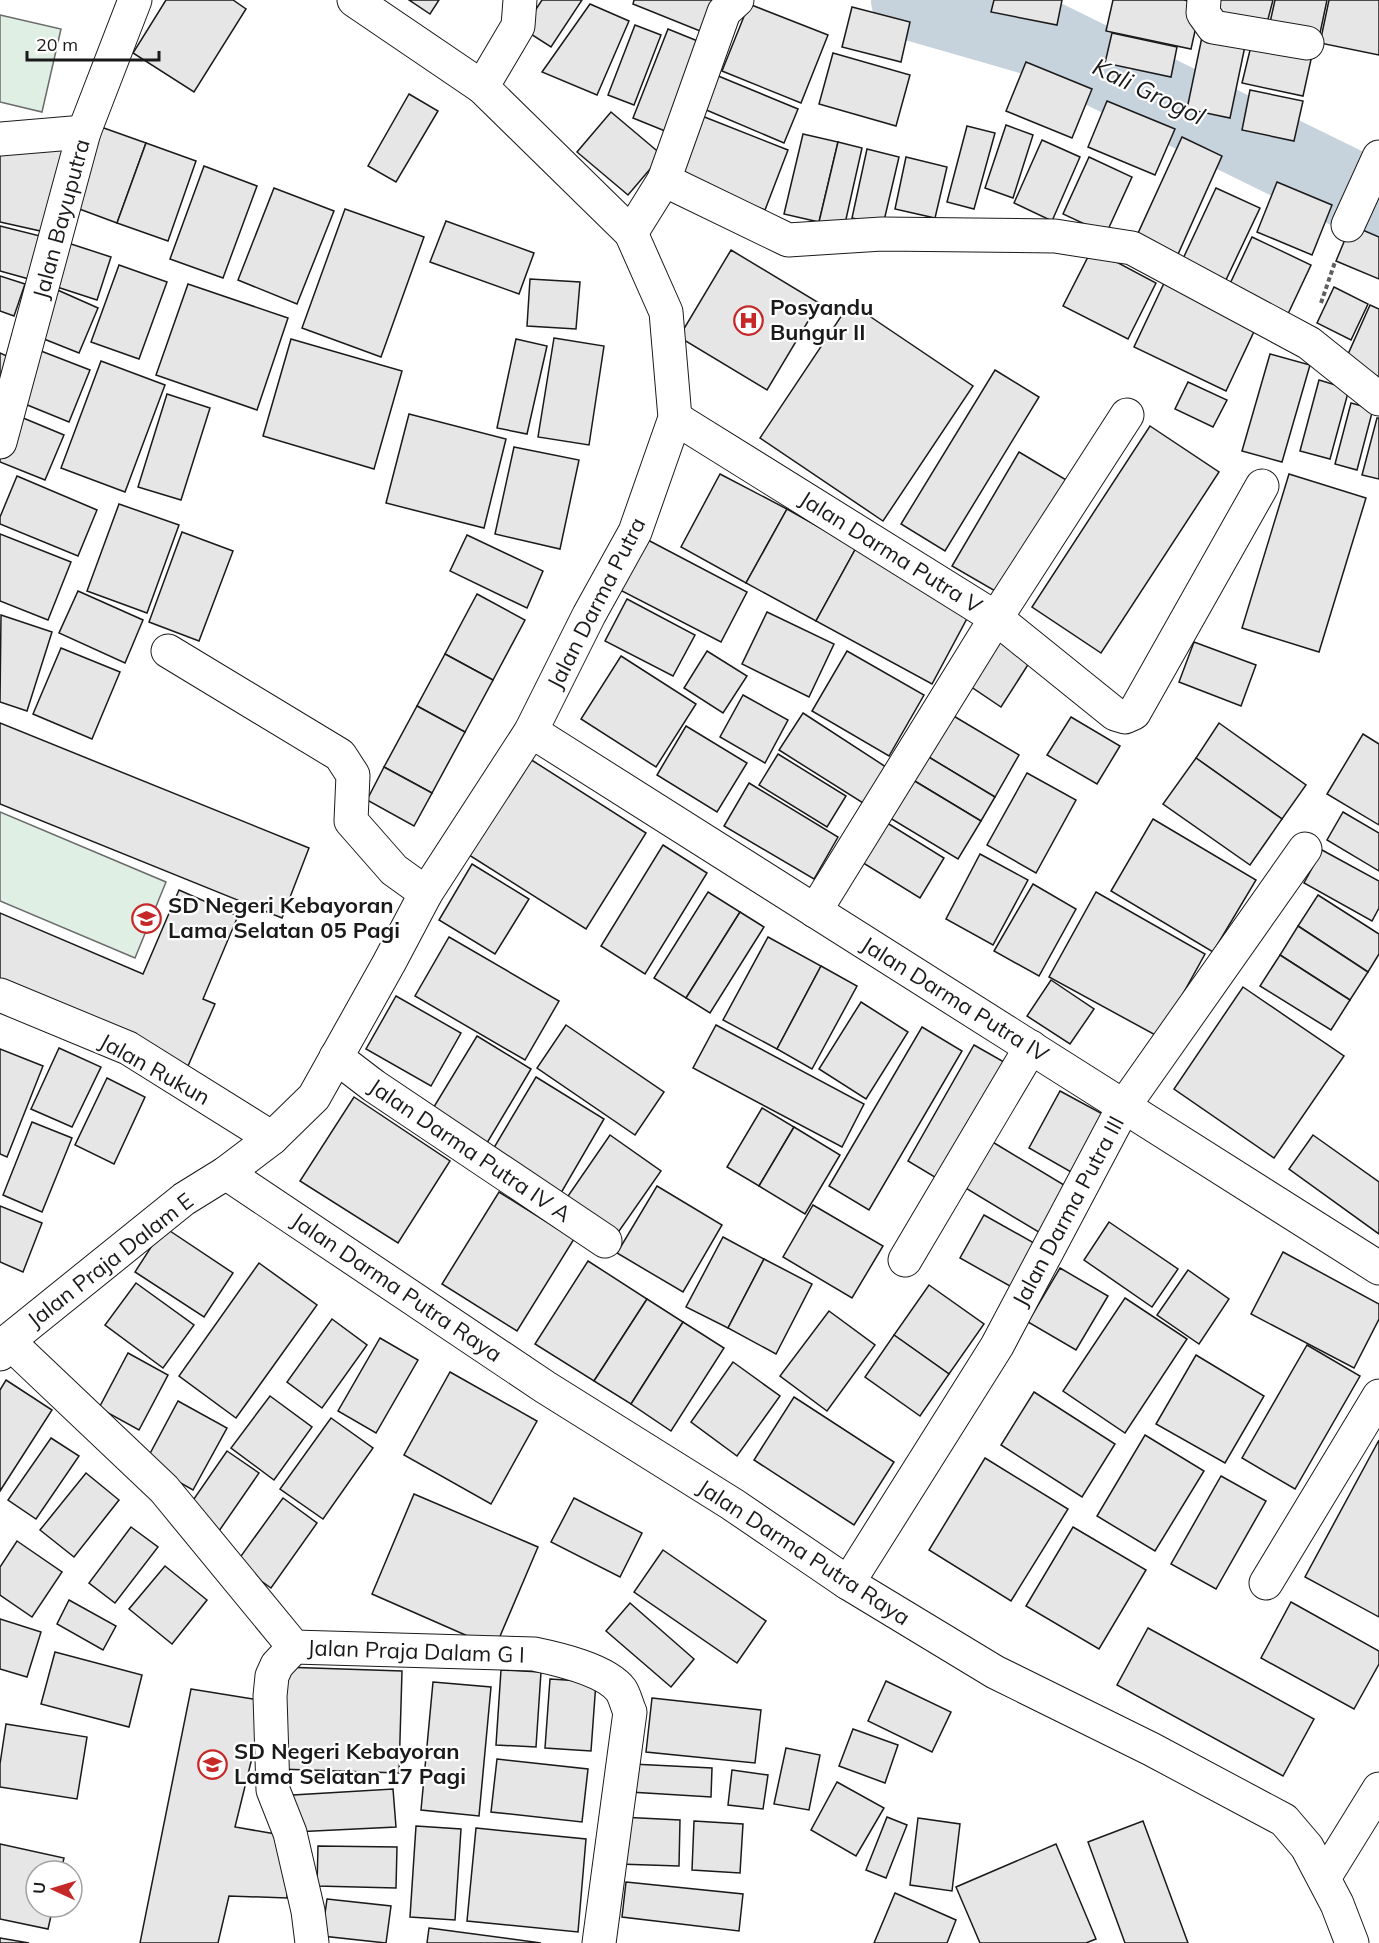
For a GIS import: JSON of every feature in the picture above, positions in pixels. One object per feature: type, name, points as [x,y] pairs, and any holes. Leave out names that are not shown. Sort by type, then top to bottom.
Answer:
[{"type":"street","name":"Jalan Bayuputra","points":[[0,442],[84,132],[135,0]]},
{"type":"street","name":"Jalan Darma Putra","points":[[226,1173],[272,1138],[314,1097],[426,893],[531,731],[589,615],[635,532],[675,418],[666,312],[631,233],[482,87],[354,0]]},
{"type":"street","points":[[482,87],[518,26],[520,0]]},
{"type":"street","points":[[631,233],[663,180],[724,12],[737,0]]},
{"type":"street","points":[[1204,0],[1203,13],[1213,27],[1307,42]]},
{"type":"street","points":[[0,139],[84,132]]},
{"type":"street","points":[[1348,225],[1379,157]]},
{"type":"street","points":[[663,180],[788,240],[882,234],[1055,236],[1132,248],[1309,343],[1379,399]]},
{"type":"street","points":[[1128,415],[996,618],[1115,714],[1125,717],[1134,713],[1262,486]]},
{"type":"street","name":"Jalan Darma Putra V","points":[[675,418],[996,618],[815,911]]},
{"type":"street","points":[[168,651],[340,755],[353,775],[351,821],[394,870],[426,893]]},
{"type":"street","name":"Jalan Darma Putra IV","points":[[531,731],[1379,1268]]},
{"type":"street","name":"Jalan Darma Putra III","points":[[848,1583],[997,1346],[1125,1106],[1305,849]]},
{"type":"street","name":"Jalan Rukun","points":[[0,995],[128,1048],[272,1138]]},
{"type":"street","points":[[905,1260],[1031,1047]]},
{"type":"street","name":"Jalan Darma Putra IV A","points":[[336,1057],[374,1086],[605,1241]]},
{"type":"street","name":"Jalan Darma Putra Raya","points":[[226,1173],[545,1387],[732,1504],[848,1583],[995,1672],[1151,1749],[1284,1820],[1307,1847],[1337,1904],[1352,1943]]},
{"type":"street","name":"Jalan Praja Dalam E","points":[[4,1347],[184,1199],[226,1173]]},
{"type":"street","name":"Jalan Praja Dalam G I","points":[[4,1347],[164,1490],[294,1647],[534,1654],[598,1673],[621,1690],[630,1712],[599,1943]]},
{"type":"street","points":[[1266,1583],[1379,1396]]},
{"type":"street","points":[[294,1647],[278,1665],[272,1676],[270,1696],[273,1790],[290,1833],[308,1911],[312,1943]]},
{"type":"street","points":[[1324,1878],[1379,1789]]},
{"type":"path","points":[[1309,343],[1348,225]]},
{"type":"green space","points":[[0,15],[61,29],[42,112],[0,102]]},
{"type":"green space","points":[[0,812],[166,882],[135,958],[0,901]]},
{"type":"building","points":[[166,0],[233,0],[246,9],[194,92],[133,53]]},
{"type":"building","points":[[409,0],[439,0],[430,14]]},
{"type":"building","points":[[542,0],[582,0],[551,47],[523,29]]},
{"type":"building","points":[[634,0],[723,0],[710,35],[633,4]]},
{"type":"building","points":[[994,0],[1062,0],[1057,25],[991,12]]},
{"type":"building","points":[[1113,0],[1184,0],[1201,4],[1191,49],[1106,31]]},
{"type":"building","points":[[1208,0],[1273,0],[1267,23],[1206,10]]},
{"type":"building","points":[[1275,0],[1327,0],[1319,38],[1269,27]]},
{"type":"building","points":[[1329,0],[1379,0],[1379,55],[1320,43]]},
{"type":"building","points":[[590,4],[629,21],[597,95],[542,72]]},
{"type":"building","points":[[749,4],[828,35],[801,103],[722,71]]},
{"type":"building","points":[[852,7],[910,22],[901,62],[842,47]]},
{"type":"building","points":[[635,25],[661,35],[634,105],[608,95]]},
{"type":"building","points":[[668,29],[705,44],[670,133],[633,118]]},
{"type":"building","points":[[1112,33],[1177,47],[1171,77],[1105,63]]},
{"type":"building","points":[[1202,37],[1245,46],[1230,118],[1187,109]]},
{"type":"building","points":[[1252,42],[1312,55],[1303,96],[1242,83]]},
{"type":"building","points":[[833,53],[910,75],[896,126],[819,104]]},
{"type":"building","points":[[1026,62],[1092,89],[1072,138],[1006,111]]},
{"type":"building","points":[[711,73],[798,109],[784,143],[697,106]]},
{"type":"building","points":[[1250,90],[1303,101],[1294,141],[1242,130]]},
{"type":"building","points":[[409,94],[438,111],[396,182],[368,166]]},
{"type":"building","points":[[1107,101],[1175,129],[1155,175],[1088,147]]},
{"type":"building","points":[[611,112],[662,155],[628,195],[577,152]]},
{"type":"building","points":[[702,116],[788,150],[765,210],[679,176]]},
{"type":"building","points":[[1006,125],[1033,135],[1013,198],[985,188]]},
{"type":"building","points":[[967,126],[995,133],[974,209],[947,202]]},
{"type":"building","points":[[101,127],[146,143],[117,223],[74,207]]},
{"type":"building","points":[[803,134],[838,142],[819,222],[784,214]]},
{"type":"building","points":[[1182,137],[1222,156],[1175,261],[1134,242]]},
{"type":"building","points":[[1042,140],[1080,157],[1052,221],[1014,203]]},
{"type":"building","points":[[74,142],[45,232],[0,222],[0,143]]},
{"type":"building","points":[[838,142],[862,148],[844,228],[819,222]]},
{"type":"building","points":[[146,143],[196,161],[168,241],[117,223]]},
{"type":"building","points":[[867,149],[899,157],[883,225],[852,218]]},
{"type":"building","points":[[906,157],[947,167],[935,218],[895,209]]},
{"type":"building","points":[[1089,157],[1132,177],[1106,234],[1063,214]]},
{"type":"building","points":[[204,166],[257,186],[223,278],[170,259]]},
{"type":"building","points":[[1277,182],[1332,205],[1312,255],[1257,232]]},
{"type":"building","points":[[274,188],[334,211],[297,304],[238,280]]},
{"type":"building","points":[[1216,188],[1260,208],[1224,284],[1181,263]]},
{"type":"building","points":[[345,209],[424,237],[381,357],[302,328]]},
{"type":"building","points":[[446,221],[534,253],[519,294],[430,262]]},
{"type":"building","points":[[1351,225],[1379,237],[1379,279],[1336,261]]},
{"type":"building","points":[[0,226],[40,236],[29,279],[0,271]]},
{"type":"building","points":[[1252,237],[1311,265],[1287,316],[1228,288]]},
{"type":"building","points":[[68,243],[111,257],[97,300],[54,286]]},
{"type":"building","points":[[1092,249],[1156,283],[1128,339],[1063,306]]},
{"type":"building","name":"Posyandu Bungur II","points":[[731,250],[819,303],[767,390],[679,337]]},
{"type":"building","points":[[119,265],[167,282],[139,359],[91,342]]},
{"type":"building","points":[[0,276],[25,284],[14,316],[0,311]]},
{"type":"building","points":[[530,279],[580,282],[576,329],[527,326]]},
{"type":"building","points":[[1166,279],[1258,323],[1226,391],[1134,347]]},
{"type":"building","points":[[188,284],[288,318],[257,410],[156,375]]},
{"type":"building","points":[[1334,287],[1368,304],[1351,340],[1317,323]]},
{"type":"building","points":[[53,288],[98,308],[79,353],[34,335]]},
{"type":"building","points":[[850,303],[973,386],[883,521],[760,438]]},
{"type":"building","points":[[1370,305],[1379,309],[1379,377],[1345,361]]},
{"type":"building","points":[[554,338],[604,346],[589,445],[538,437]]},
{"type":"building","points":[[291,339],[402,371],[374,469],[263,436]]},
{"type":"building","points":[[516,339],[547,346],[527,434],[497,428]]},
{"type":"building","points":[[41,351],[90,370],[69,422],[20,402]]},
{"type":"building","points":[[0,353],[13,359],[0,392]]},
{"type":"building","points":[[1270,354],[1310,365],[1282,462],[1242,451]]},
{"type":"building","points":[[101,361],[165,385],[125,492],[61,468]]},
{"type":"building","points":[[995,370],[1039,397],[945,551],[901,524]]},
{"type":"building","points":[[1319,380],[1349,389],[1330,459],[1300,451]]},
{"type":"building","points":[[1188,382],[1227,400],[1213,427],[1175,409]]},
{"type":"building","points":[[167,394],[210,408],[181,500],[138,487]]},
{"type":"building","points":[[1351,403],[1373,409],[1357,470],[1335,464]]},
{"type":"building","points":[[409,414],[506,439],[484,528],[386,503]]},
{"type":"building","points":[[16,415],[64,435],[45,480],[0,462]]},
{"type":"building","points":[[1377,418],[1379,418],[1379,479],[1362,475]]},
{"type":"building","points":[[1150,426],[1219,472],[1101,653],[1032,607]]},
{"type":"building","points":[[514,447],[579,460],[560,549],[495,534]]},
{"type":"building","points":[[1019,452],[1068,481],[1002,595],[952,566]]},
{"type":"building","points":[[720,474],[787,509],[746,583],[681,547]]},
{"type":"building","points":[[1289,474],[1366,498],[1319,652],[1242,628]]},
{"type":"building","points":[[17,476],[97,510],[78,556],[0,524],[0,517]]},
{"type":"building","points":[[119,504],[179,525],[147,613],[87,591]]},
{"type":"building","points":[[787,509],[856,548],[816,621],[746,583]]},
{"type":"building","points":[[182,532],[233,551],[199,641],[149,622]]},
{"type":"building","points":[[0,534],[71,562],[48,620],[0,601]]},
{"type":"building","points":[[467,535],[543,571],[527,608],[450,571]]},
{"type":"building","points":[[646,539],[747,592],[721,642],[620,590]]},
{"type":"building","points":[[856,548],[971,611],[932,684],[816,621]]},
{"type":"building","points":[[78,591],[143,620],[125,663],[59,633]]},
{"type":"building","points":[[477,594],[525,620],[493,680],[445,654]]},
{"type":"building","points":[[627,599],[695,635],[673,676],[605,641]]},
{"type":"building","points":[[767,612],[834,644],[809,697],[742,664]]},
{"type":"building","points":[[1,615],[52,632],[27,711],[0,702]]},
{"type":"building","points":[[994,637],[1031,660],[1001,707],[964,682]]},
{"type":"building","points":[[1194,642],[1256,665],[1241,706],[1179,682]]},
{"type":"building","points":[[61,648],[120,672],[92,739],[33,714]]},
{"type":"building","points":[[707,651],[747,676],[723,713],[684,688]]},
{"type":"building","points":[[847,651],[924,695],[889,756],[812,711]]},
{"type":"building","points":[[445,654],[493,680],[465,732],[417,706]]},
{"type":"building","points":[[621,656],[696,704],[656,767],[581,719]]},
{"type":"building","points":[[743,695],[788,720],[765,763],[720,737]]},
{"type":"building","points":[[417,706],[465,732],[432,793],[384,767]]},
{"type":"building","points":[[803,713],[886,767],[863,803],[779,750]]},
{"type":"building","points":[[952,715],[1019,755],[995,797],[927,756]]},
{"type":"building","points":[[1071,717],[1120,746],[1097,784],[1047,755]]},
{"type":"building","points":[[0,723],[309,848],[282,918],[0,804]]},
{"type":"building","points":[[1219,723],[1306,785],[1282,819],[1196,758]]},
{"type":"building","points":[[686,726],[747,763],[717,812],[657,775]]},
{"type":"building","points":[[1363,734],[1379,744],[1379,825],[1327,794]]},
{"type":"building","points":[[778,754],[846,796],[827,827],[759,785]]},
{"type":"building","points":[[927,756],[995,797],[981,821],[913,780]]},
{"type":"building","points":[[1196,758],[1282,819],[1250,865],[1163,804]]},
{"type":"building","points":[[530,759],[646,833],[586,929],[469,855]]},
{"type":"building","points":[[384,767],[432,793],[414,826],[367,800]]},
{"type":"building","points":[[1027,773],[1076,800],[1036,873],[987,845]]},
{"type":"building","points":[[913,780],[981,821],[958,859],[890,818]]},
{"type":"building","points":[[749,783],[838,837],[814,879],[724,826]]},
{"type":"building","points":[[1343,812],[1379,833],[1379,871],[1327,840]]},
{"type":"building","points":[[1153,819],[1256,880],[1213,952],[1111,891]]},
{"type":"building","points":[[884,821],[944,858],[920,898],[860,861]]},
{"type":"building","points":[[663,845],[707,873],[645,974],[601,946]]},
{"type":"building","points":[[1322,850],[1379,881],[1379,908],[1372,921],[1304,883]]},
{"type":"building","points":[[980,854],[1028,880],[993,945],[946,919]]},
{"type":"building","points":[[472,864],[529,899],[495,954],[439,920]]},
{"type":"building","points":[[1033,884],[1076,909],[1039,976],[994,951]]},
{"type":"building","points":[[179,890],[238,916],[203,999],[215,1004],[188,1066],[0,985],[0,913],[143,974]]},
{"type":"building","points":[[708,892],[740,912],[686,998],[654,978]]},
{"type":"building","points":[[1096,892],[1205,954],[1159,1037],[1049,977]]},
{"type":"building","points":[[1318,895],[1379,934],[1379,954],[1368,972],[1298,926]]},
{"type":"building","points":[[740,912],[764,927],[710,1013],[686,998]]},
{"type":"building","points":[[1298,926],[1368,972],[1350,1000],[1280,955]]},
{"type":"building","points":[[449,937],[559,1001],[525,1060],[415,996]]},
{"type":"building","points":[[768,937],[821,966],[777,1049],[723,1020]]},
{"type":"building","points":[[1280,955],[1350,1000],[1331,1030],[1260,986]]},
{"type":"building","points":[[821,966],[857,986],[812,1069],[777,1049]]},
{"type":"building","points":[[1051,980],[1094,1009],[1070,1044],[1027,1016]]},
{"type":"building","points":[[1243,987],[1344,1056],[1274,1158],[1174,1089]]},
{"type":"building","points":[[396,996],[461,1033],[431,1086],[366,1049]]},
{"type":"building","points":[[861,1002],[908,1032],[866,1099],[819,1069]]},
{"type":"building","points":[[566,1025],[664,1092],[635,1135],[537,1068]]},
{"type":"building","points":[[716,1025],[864,1104],[842,1147],[693,1068]]},
{"type":"building","points":[[922,1027],[962,1051],[869,1210],[829,1186]]},
{"type":"building","points":[[477,1036],[531,1069],[487,1143],[432,1110]]},
{"type":"building","points":[[974,1045],[1004,1062],[938,1179],[908,1161]]},
{"type":"building","points":[[59,1048],[101,1067],[72,1127],[31,1109]]},
{"type":"building","points":[[0,1049],[43,1066],[7,1157],[0,1154]]},
{"type":"building","points":[[536,1077],[604,1119],[561,1193],[492,1151]]},
{"type":"building","points":[[107,1078],[145,1097],[114,1164],[75,1145]]},
{"type":"building","points":[[1060,1091],[1110,1118],[1078,1176],[1029,1148]]},
{"type":"building","points":[[354,1097],[450,1161],[398,1243],[300,1181]]},
{"type":"building","points":[[762,1108],[794,1127],[759,1186],[727,1167]]},
{"type":"building","points":[[32,1122],[72,1138],[42,1212],[3,1195]]},
{"type":"building","points":[[794,1127],[840,1155],[805,1214],[759,1186]]},
{"type":"building","points":[[610,1135],[661,1171],[617,1234],[566,1199]]},
{"type":"building","points":[[1313,1135],[1379,1182],[1379,1234],[1289,1169]]},
{"type":"building","points":[[986,1138],[1069,1188],[1042,1234],[959,1184]]},
{"type":"building","points":[[657,1186],[722,1225],[683,1292],[617,1253]]},
{"type":"building","points":[[499,1192],[574,1239],[517,1331],[442,1284]]},
{"type":"building","points":[[813,1205],[883,1246],[852,1298],[783,1257]]},
{"type":"building","points":[[0,1206],[42,1223],[23,1272],[0,1262]]},
{"type":"building","points":[[984,1215],[1041,1247],[1017,1290],[960,1258]]},
{"type":"building","points":[[1109,1222],[1178,1269],[1152,1307],[1084,1260]]},
{"type":"building","points":[[164,1227],[233,1273],[204,1317],[135,1272]]},
{"type":"building","points":[[723,1237],[764,1259],[728,1328],[686,1307]]},
{"type":"building","points":[[1283,1252],[1379,1304],[1379,1319],[1354,1368],[1251,1314]]},
{"type":"building","points":[[764,1259],[812,1284],[776,1354],[728,1328]]},
{"type":"building","points":[[588,1261],[647,1299],[594,1381],[535,1344]]},
{"type":"building","points":[[259,1263],[317,1305],[236,1418],[179,1376]]},
{"type":"building","points":[[1060,1268],[1108,1296],[1076,1350],[1028,1322]]},
{"type":"building","points":[[1188,1270],[1229,1299],[1199,1344],[1157,1315]]},
{"type":"building","points":[[136,1283],[194,1325],[163,1368],[105,1325]]},
{"type":"building","points":[[929,1285],[984,1324],[949,1374],[894,1335]]},
{"type":"building","points":[[1125,1298],[1187,1339],[1125,1433],[1063,1391]]},
{"type":"building","points":[[647,1299],[683,1322],[631,1404],[594,1381]]},
{"type":"building","points":[[829,1311],[875,1345],[827,1411],[780,1376]]},
{"type":"building","points":[[332,1319],[367,1345],[322,1408],[287,1382]]},
{"type":"building","points":[[683,1322],[724,1348],[671,1431],[631,1404]]},
{"type":"building","points":[[894,1335],[949,1374],[920,1416],[865,1377]]},
{"type":"building","points":[[380,1338],[418,1360],[376,1433],[338,1411]]},
{"type":"building","points":[[1307,1345],[1360,1376],[1295,1489],[1242,1458]]},
{"type":"building","points":[[128,1353],[168,1375],[139,1430],[99,1408]]},
{"type":"building","points":[[1196,1355],[1264,1396],[1225,1463],[1156,1424]]},
{"type":"building","points":[[733,1362],[780,1396],[737,1456],[691,1422]]},
{"type":"building","points":[[450,1372],[537,1421],[491,1504],[404,1455]]},
{"type":"building","points":[[6,1380],[52,1410],[0,1491],[0,1390]]},
{"type":"building","points":[[1034,1392],[1115,1444],[1082,1497],[1001,1445]]},
{"type":"building","points":[[270,1396],[312,1427],[274,1480],[231,1448]]},
{"type":"building","points":[[794,1397],[894,1462],[854,1525],[754,1460]]},
{"type":"building","points":[[178,1401],[227,1428],[193,1490],[145,1463]]},
{"type":"building","points":[[331,1418],[373,1448],[323,1519],[280,1489]]},
{"type":"building","points":[[1145,1435],[1204,1471],[1155,1551],[1097,1516]]},
{"type":"building","points":[[51,1438],[79,1456],[36,1519],[8,1500]]},
{"type":"building","points":[[1379,1440],[1379,1617],[1305,1577]]},
{"type":"building","points":[[227,1451],[259,1473],[219,1531],[187,1509]]},
{"type":"building","points":[[985,1458],[1068,1509],[1011,1601],[929,1550]]},
{"type":"building","points":[[86,1473],[119,1500],[74,1557],[40,1530]]},
{"type":"building","points":[[1221,1476],[1266,1501],[1216,1589],[1171,1564]]},
{"type":"building","points":[[414,1494],[538,1547],[495,1648],[372,1594]]},
{"type":"building","points":[[283,1498],[317,1523],[271,1588],[236,1563]]},
{"type":"building","points":[[574,1498],[642,1533],[620,1577],[551,1542]]},
{"type":"building","points":[[131,1527],[158,1547],[115,1603],[89,1583]]},
{"type":"building","points":[[1073,1527],[1146,1570],[1099,1649],[1026,1606]]},
{"type":"building","points":[[17,1541],[62,1572],[32,1617],[0,1595],[0,1567]]},
{"type":"building","points":[[663,1550],[766,1621],[737,1663],[634,1592]]},
{"type":"building","points":[[165,1566],[207,1600],[172,1644],[129,1609]]},
{"type":"building","points":[[69,1600],[116,1626],[103,1650],[57,1624]]},
{"type":"building","points":[[1291,1602],[1379,1651],[1379,1664],[1354,1709],[1261,1658]]},
{"type":"building","points":[[630,1603],[694,1659],[671,1687],[606,1631]]},
{"type":"building","points":[[0,1619],[41,1632],[27,1677],[0,1669]]},
{"type":"building","points":[[1148,1628],[1314,1719],[1283,1776],[1117,1685]]},
{"type":"building","points":[[55,1652],[142,1675],[129,1727],[41,1704]]},
{"type":"building","points":[[282,1667],[402,1671],[399,1773],[278,1769]]},
{"type":"building","points":[[501,1670],[541,1672],[536,1747],[496,1745]]},
{"type":"building","points":[[550,1679],[596,1682],[591,1751],[545,1748]]},
{"type":"building","points":[[886,1681],[951,1712],[932,1752],[868,1721]]},
{"type":"building","points":[[433,1682],[491,1687],[479,1816],[421,1810]]},
{"type":"building","name":"SD Negeri Kebayoran Lama Selatan 17 Pagi","points":[[191,1689],[266,1701],[235,1827],[287,1836],[287,1898],[229,1896],[218,1943],[140,1943]]},
{"type":"building","points":[[652,1698],[761,1710],[755,1763],[646,1752]]},
{"type":"building","points":[[6,1724],[87,1737],[77,1799],[0,1787],[0,1764]]},
{"type":"building","points":[[853,1729],[898,1745],[885,1783],[839,1766]]},
{"type":"building","points":[[786,1748],[820,1755],[809,1810],[774,1804]]},
{"type":"building","points":[[497,1759],[588,1769],[582,1822],[491,1812]]},
{"type":"building","points":[[632,1764],[712,1768],[711,1797],[630,1792]]},
{"type":"building","points":[[732,1770],[768,1775],[763,1809],[728,1805]]},
{"type":"building","points":[[837,1782],[884,1808],[856,1856],[811,1830]]},
{"type":"building","points":[[393,1789],[396,1827],[294,1832],[293,1795]]},
{"type":"building","points":[[620,1817],[680,1820],[679,1866],[618,1864]]},
{"type":"building","points":[[887,1817],[907,1825],[886,1878],[866,1870]]},
{"type":"building","points":[[918,1818],[960,1824],[952,1891],[910,1885]]},
{"type":"building","points":[[694,1821],[743,1824],[740,1873],[692,1870]]},
{"type":"building","points":[[1143,1821],[1188,1943],[1125,1943],[1088,1842]]},
{"type":"building","points":[[416,1826],[461,1829],[455,1920],[410,1917]]},
{"type":"building","points":[[476,1828],[586,1839],[578,1932],[467,1921]]},
{"type":"building","points":[[0,1844],[64,1858],[24,1859],[24,1919],[50,1919],[48,1929],[0,1919]]},
{"type":"building","points":[[1056,1844],[1096,1939],[1086,1943],[980,1943],[956,1887]]},
{"type":"building","points":[[318,1846],[397,1847],[396,1888],[317,1886]]},
{"type":"building","points":[[626,1882],[743,1894],[739,1931],[622,1917]]},
{"type":"building","points":[[895,1893],[956,1920],[947,1943],[874,1943]]},
{"type":"building","points":[[327,1899],[391,1906],[386,1943],[322,1936]]},
{"type":"building","points":[[429,1928],[541,1943],[427,1943]]},
{"type":"building","points":[[0,1938],[29,1943],[0,1943]]},
{"type":"waterway","name":"Kali Grogol","points":[[911,0],[1039,37],[1379,204]]},
{"type":"place","name":"Posyandu Bungur II","points":[[749,320]]},
{"type":"place","name":"SD Negeri Kebayoran Lama Selatan 05 Pagi","points":[[147,918]]},
{"type":"place","name":"SD Negeri Kebayoran Lama Selatan 17 Pagi","points":[[213,1764]]}]
